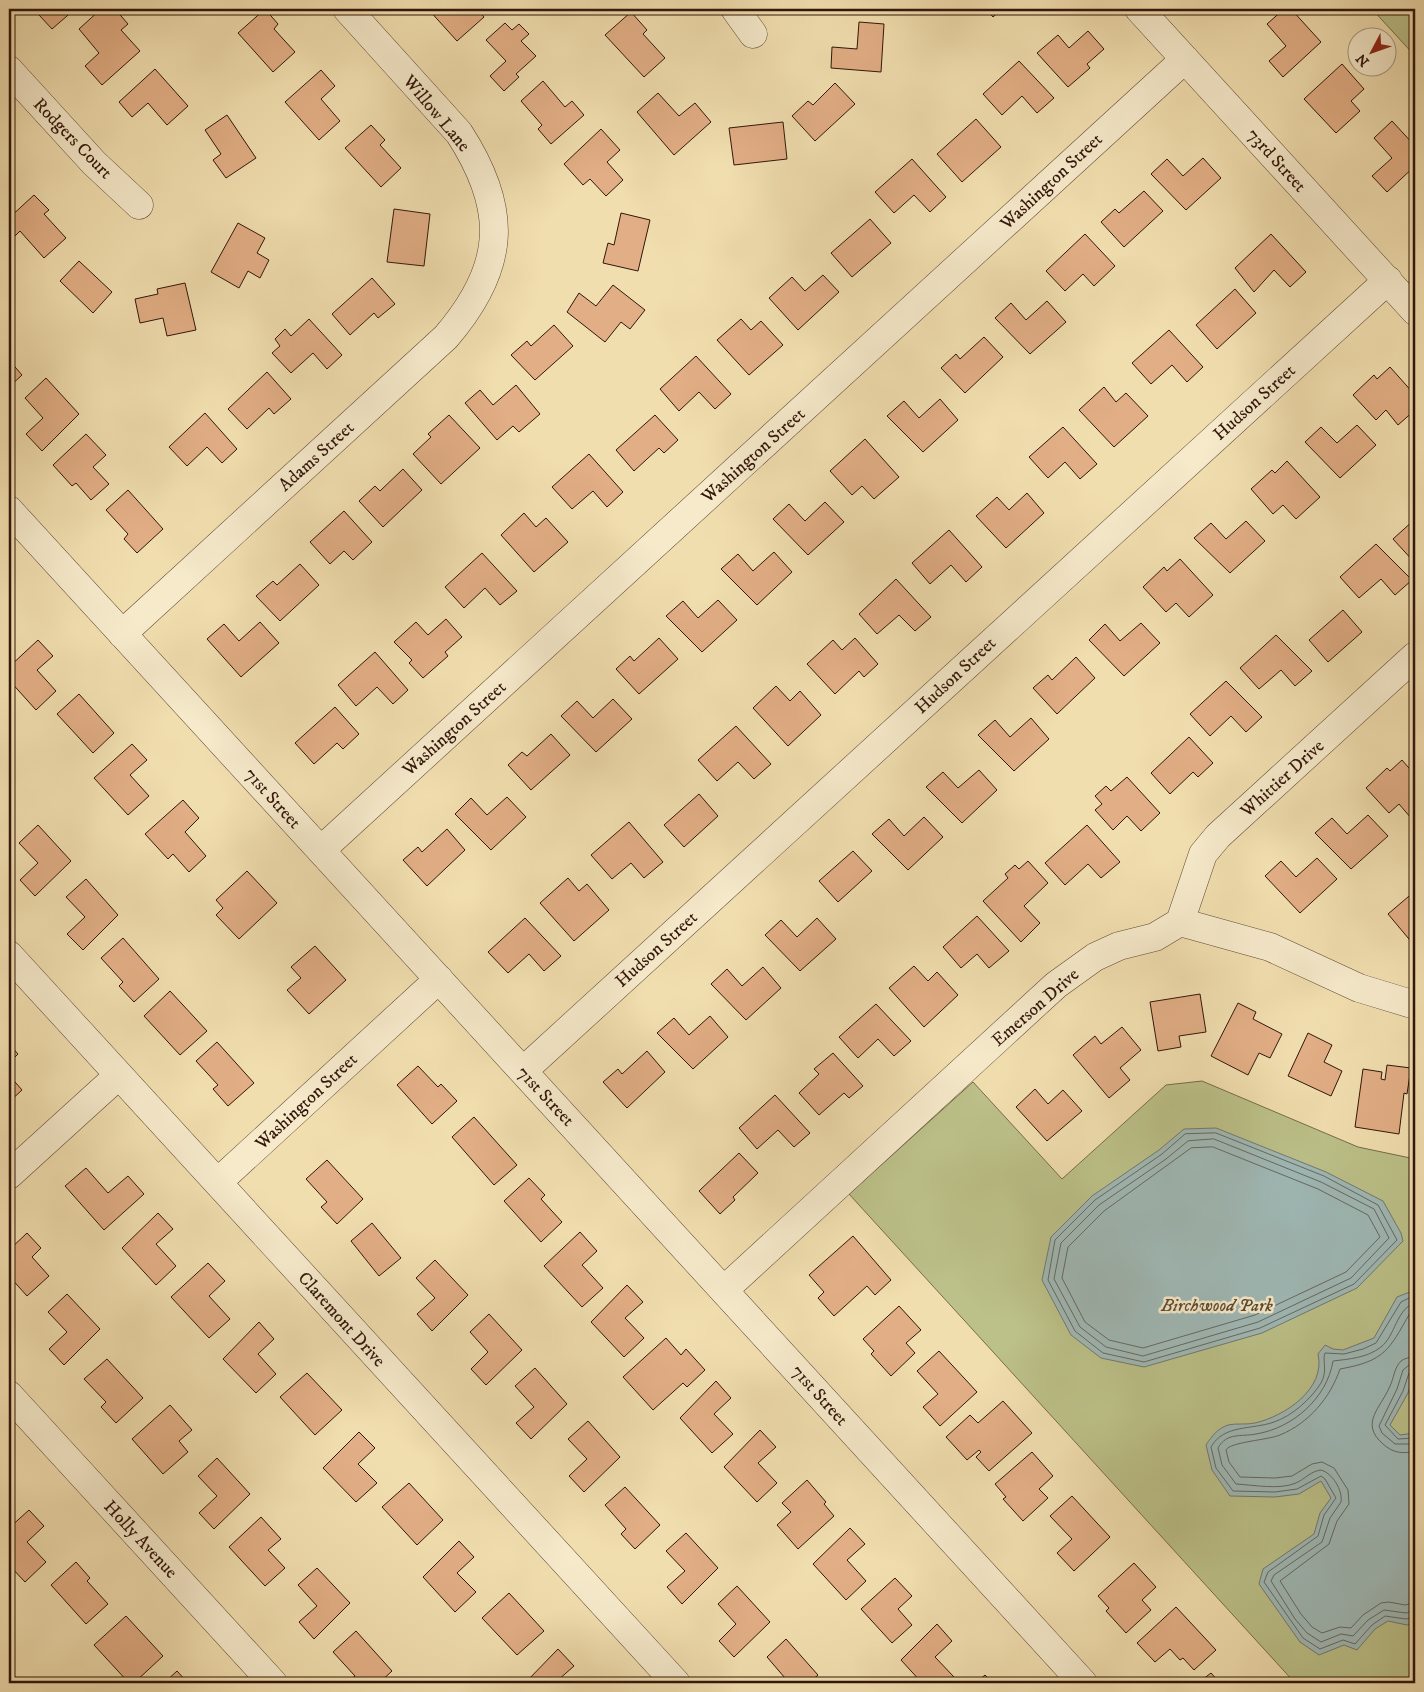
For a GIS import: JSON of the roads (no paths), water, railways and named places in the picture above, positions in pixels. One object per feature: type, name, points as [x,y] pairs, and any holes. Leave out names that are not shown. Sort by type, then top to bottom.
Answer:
[{"type":"street","name":"Willow Lane","points":[[347,9],[459,133],[470,151],[490,194],[494,215],[494,237],[490,264]]},
{"type":"street","points":[[735,9],[753,34]]},
{"type":"street","name":"73rd Street","points":[[1139,9],[1415,311]]},
{"type":"street","name":"Washington Street","points":[[321,850],[1184,59]]},
{"type":"street","name":"Rodgers Court","points":[[9,70],[94,162],[139,205]]},
{"type":"street","name":"Adams Street","points":[[122,634],[446,337],[470,305],[490,264]]},
{"type":"street","name":"Hudson Street","points":[[523,1071],[1388,280]]},
{"type":"street","name":"71st Street","points":[[9,510],[1084,1683]]},
{"type":"street","name":"Whittier Drive","points":[[1180,922],[1203,854],[1218,836],[1415,656]]},
{"type":"street","points":[[1180,922],[1270,947],[1359,988],[1415,1005]]},
{"type":"street","name":"Emerson Drive","points":[[724,1290],[1056,986],[1095,957],[1119,946],[1155,937],[1180,922]]},
{"type":"street","name":"Claremont Drive","points":[[9,955],[676,1683]]},
{"type":"street","name":"Washington Street","points":[[218,1182],[439,979]]},
{"type":"street","points":[[9,1175],[119,1075]]},
{"type":"street","name":"Holly Avenue","points":[[9,1395],[273,1683]]},
{"type":"water","points":[[1216,1128],[1326,1172],[1383,1201],[1401,1233],[1403,1241],[1357,1288],[1262,1333],[1144,1367],[1101,1358],[1071,1335],[1042,1280],[1051,1237],[1092,1196],[1159,1150],[1184,1129]]},
{"type":"water","points":[[1415,1290],[1414,1372],[1408,1393],[1390,1425],[1400,1435],[1415,1433],[1415,1622],[1407,1625],[1388,1621],[1375,1629],[1357,1650],[1344,1645],[1319,1655],[1300,1642],[1259,1584],[1263,1569],[1314,1534],[1320,1513],[1331,1498],[1321,1481],[1299,1494],[1275,1497],[1230,1496],[1212,1470],[1206,1445],[1215,1433],[1228,1425],[1255,1423],[1267,1419],[1279,1414],[1301,1399],[1316,1379],[1319,1367],[1318,1354],[1325,1345],[1333,1349],[1343,1350],[1374,1338],[1397,1297]]},
{"type":"park label","name":"Birchwood Park","points":[[1217,1305]]}]
